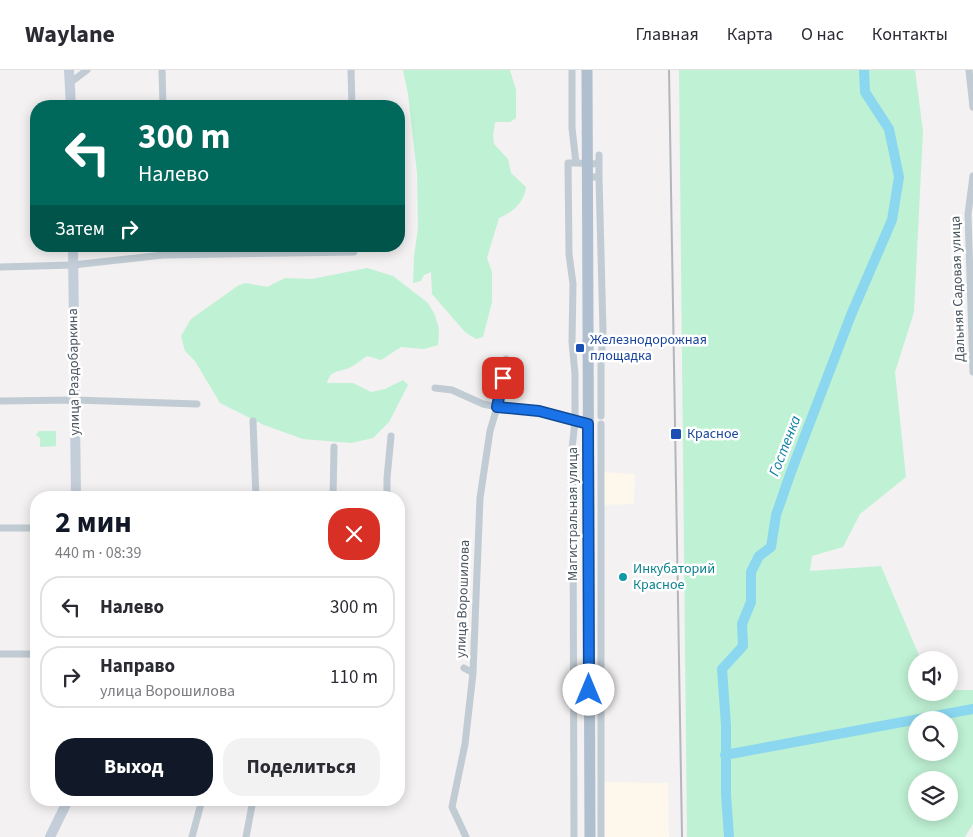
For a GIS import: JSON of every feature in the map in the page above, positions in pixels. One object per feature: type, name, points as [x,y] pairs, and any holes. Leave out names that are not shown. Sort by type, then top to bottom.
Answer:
[{"type":"main road","name":"Магистральная улица","points":[[587,70],[587,164],[594,177],[589,318],[588,424],[595,837]]},
{"type":"street","points":[[69,70],[71,100]]},
{"type":"street","points":[[71,82],[87,70]]},
{"type":"street","points":[[162,70],[163,100]]},
{"type":"street","points":[[351,70],[352,100]]},
{"type":"street","points":[[572,70],[572,128],[587,164]]},
{"type":"street","points":[[969,70],[973,106]]},
{"type":"street","points":[[574,837],[572,449],[575,374],[572,342],[573,284],[569,254],[568,163],[587,164],[599,155]]},
{"type":"street","name":"Дальняя Садовая улица","points":[[973,176],[968,214],[973,372]]},
{"type":"street","points":[[594,177],[603,331],[595,837]]},
{"type":"street","name":"улица Раздобаркина","points":[[73,252],[76,491]]},
{"type":"street","points":[[0,267],[73,265],[163,255],[258,252]]},
{"type":"street","name":"улица Ворошилова","points":[[466,837],[452,807],[466,744],[473,673],[480,498],[490,431],[497,407],[506,359]]},
{"type":"street","points":[[435,388],[452,390],[483,404],[539,411],[588,424]]},
{"type":"street","points":[[0,401],[75,400],[197,404]]},
{"type":"street","points":[[253,420],[256,491]]},
{"type":"street","points":[[387,491],[391,436]]},
{"type":"street","points":[[333,491],[334,447]]},
{"type":"street","points":[[0,528],[30,528]]},
{"type":"street","points":[[0,654],[30,654]]},
{"type":"street","points":[[464,668],[473,673]]},
{"type":"street","points":[[50,837],[65,806]]},
{"type":"street","points":[[192,837],[200,806]]},
{"type":"street","points":[[246,837],[252,806]]},
{"type":"shaded area","points":[[604,472],[635,474],[634,504],[603,505]]},
{"type":"shaded area","points":[[599,782],[668,783],[669,837],[598,837]]},
{"type":"green space","points":[[403,70],[510,70],[516,90],[516,118],[510,122],[495,122],[493,136],[494,144],[508,159],[511,173],[526,187],[523,198],[517,206],[499,218],[487,258],[492,272],[492,302],[483,337],[476,339],[465,332],[432,294],[431,272],[424,275],[421,281],[413,283],[418,228],[417,173],[408,94]]},
{"type":"green space","points":[[679,70],[915,70],[923,131],[914,312],[895,372],[906,477],[860,514],[843,547],[812,556],[810,571],[881,566],[917,651],[908,651],[908,701],[958,701],[958,690],[973,690],[973,824],[965,837],[687,837]]},
{"type":"green space","points":[[367,268],[393,276],[428,303],[435,315],[439,329],[438,345],[424,349],[401,347],[381,360],[367,356],[349,368],[338,371],[328,379],[327,383],[353,383],[371,392],[385,389],[403,380],[408,385],[389,422],[373,438],[351,443],[303,439],[264,425],[220,403],[195,361],[185,351],[181,336],[191,319],[239,285],[246,283],[267,287],[285,278],[312,279]]},
{"type":"green space","points":[[39,431],[56,431],[56,446],[40,447],[40,438],[36,435]]},
{"type":"waterway","name":"Гостенка","points":[[729,837],[726,794],[726,725],[722,669],[743,646],[742,624],[751,602],[751,572],[759,556],[771,547],[776,515],[791,472],[851,315],[892,220],[899,177],[889,129],[865,92],[864,70]]},
{"type":"waterway","points":[[725,755],[973,709]]},
{"type":"railway","points":[[669,70],[682,837]]},
{"type":"place","name":"Железнодорожная площадка","points":[[580,348]]},
{"type":"place","name":"Красное","points":[[676,434]]},
{"type":"place","name":"Инкубаторий Красное","points":[[623,577]]},
{"type":"route","points":[[503,378],[497,407],[539,411],[588,424],[589,690]]}]
